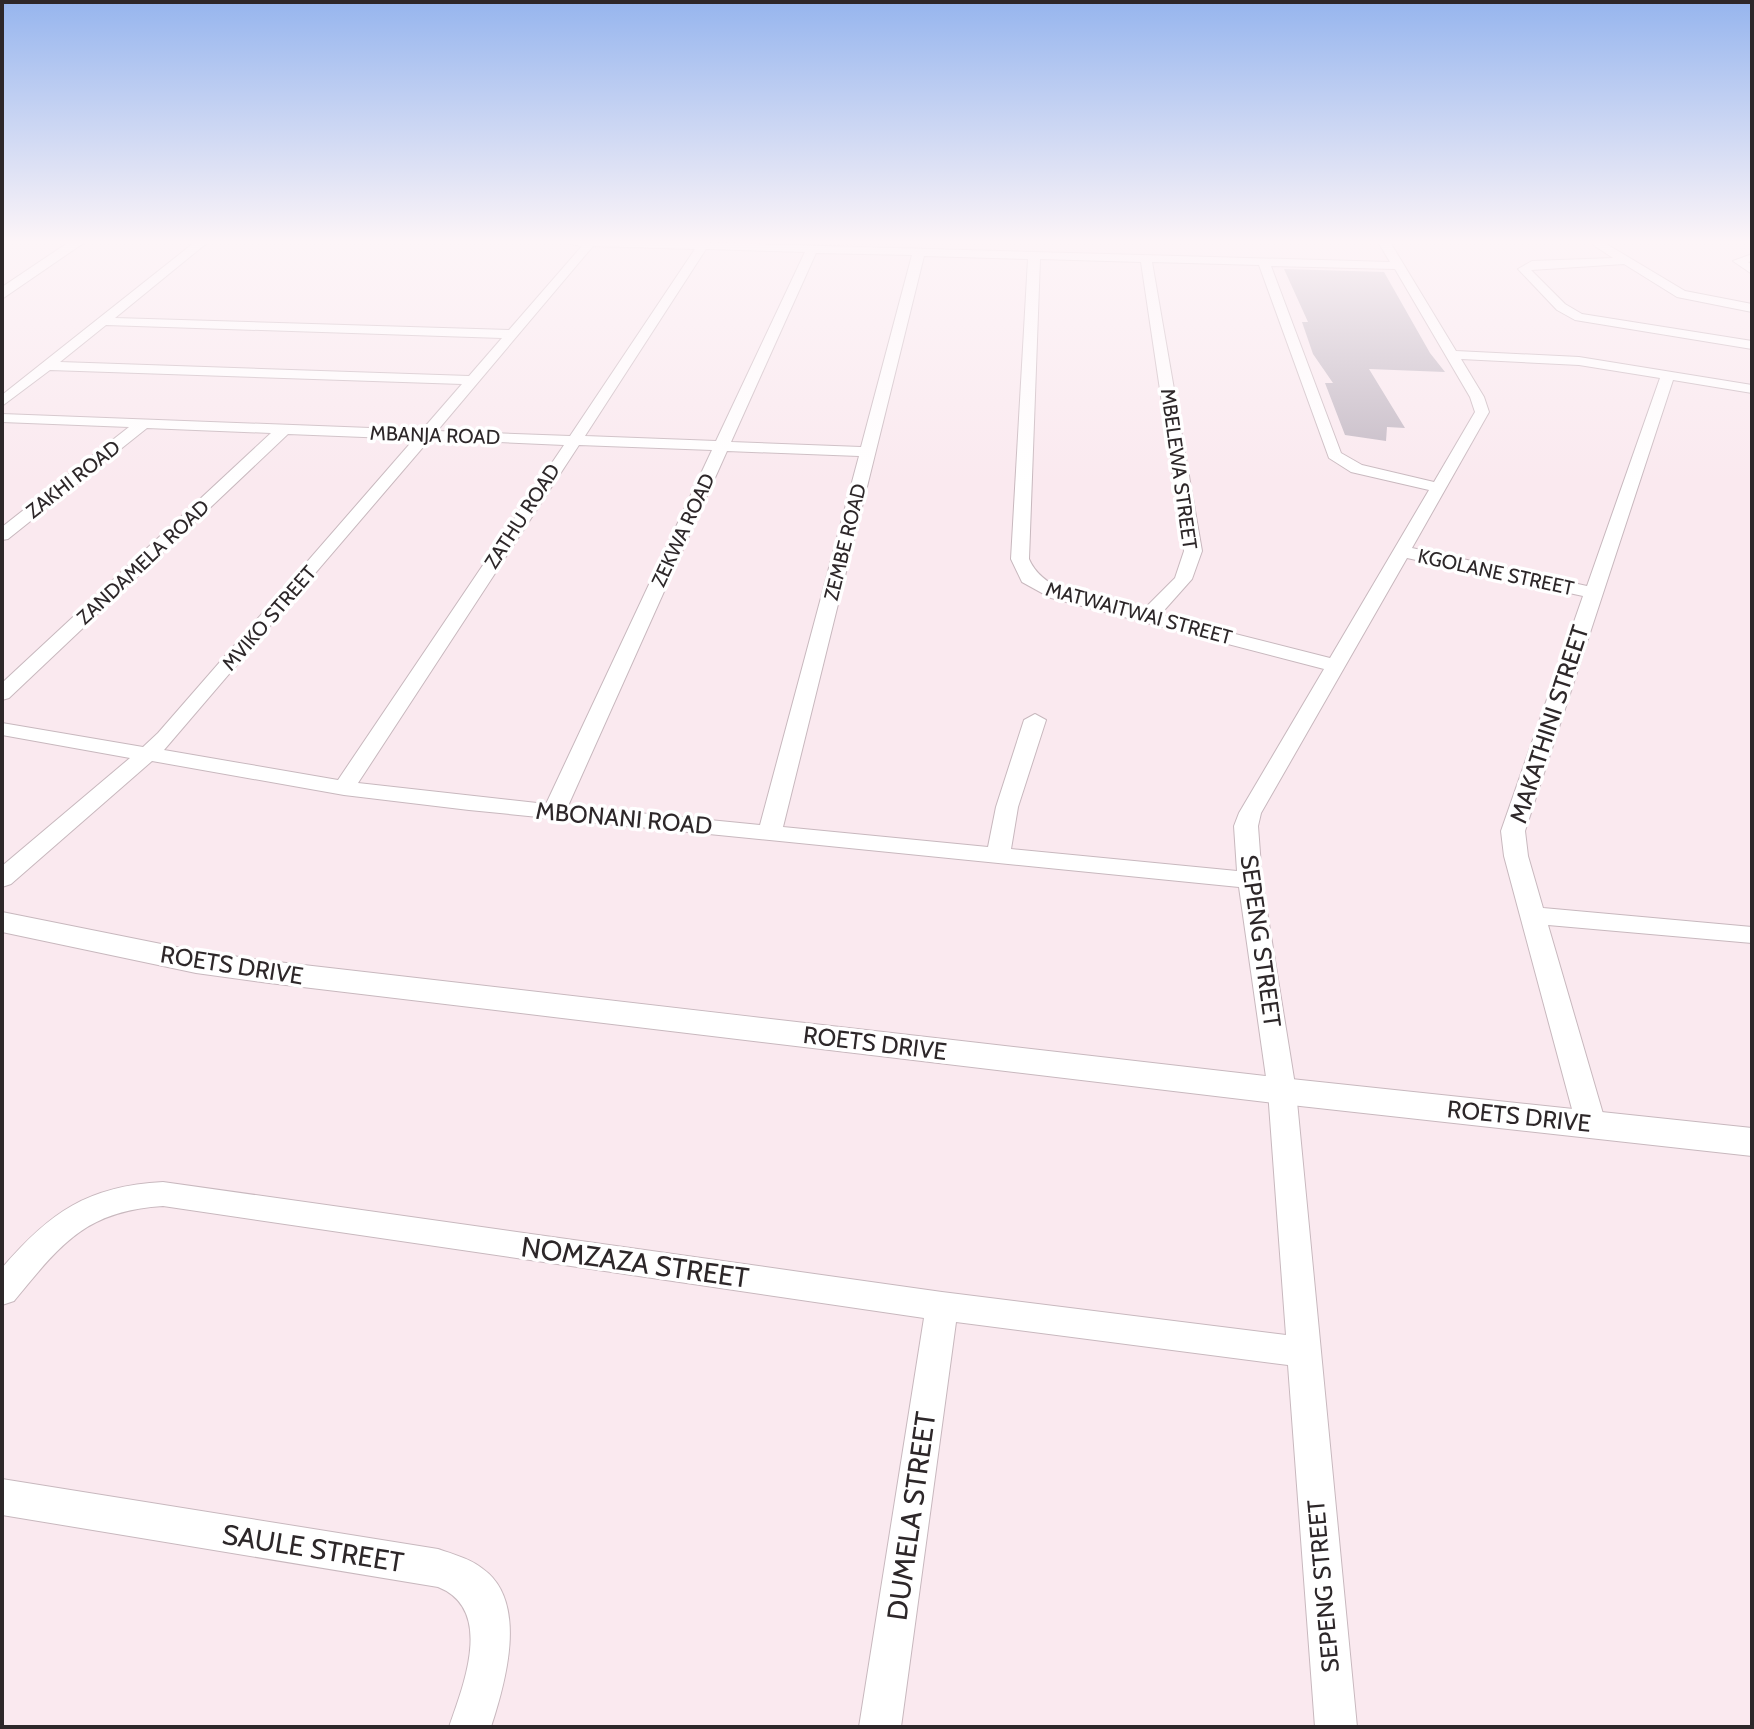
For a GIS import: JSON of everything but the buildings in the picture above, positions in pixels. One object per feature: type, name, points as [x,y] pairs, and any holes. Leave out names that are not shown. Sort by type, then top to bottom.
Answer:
[{"type":"street","points":[[2,402],[102,323]]},
{"type":"street","points":[[157,323],[512,334]]},
{"type":"street","name":"MVIKO STREET","points":[[2,879],[172,731],[522,323]]},
{"type":"street","name":"ZATHU ROAD","points":[[344,788],[651,323]]},
{"type":"street","name":"ZEKWA ROAD","points":[[554,811],[779,323]]},
{"type":"street","name":"ZEMBE ROAD","points":[[770,832],[901,323]]},
{"type":"street","name":"MATWAITWAI STREET","points":[[1031,323],[1020,559],[1023,570],[1035,584],[1058,594],[1333,665]]},
{"type":"street","name":"MBELEWA STREET","points":[[1148,616],[1184,580],[1192,563],[1193,551],[1156,323]]},
{"type":"street","points":[[1286,323],[1334,455],[1357,469],[1436,487]]},
{"type":"street","name":"SEPENG STREET","points":[[1336,1727],[1282,1091],[1250,880],[1247,818],[1482,412],[1477,397],[1433,323]]},
{"type":"street","points":[[1614,323],[1752,345]]},
{"type":"street","points":[[1453,355],[1579,361],[1752,389]]},
{"type":"street","points":[[49,366],[472,380]]},
{"type":"street","name":"MAKATHINI STREET","points":[[1591,1124],[1514,847],[1514,826],[1668,375]]},
{"type":"street","name":"MBANJA ROAD","points":[[2,418],[868,452]]},
{"type":"street","name":"ZAKHI ROAD","points":[[2,535],[143,424]]},
{"type":"street","name":"ZANDAMELA ROAD","points":[[2,694],[283,430]]},
{"type":"street","name":"KGOLANE STREET","points":[[1400,551],[1593,593]]},
{"type":"street","points":[[998,855],[1007,807],[1035,720]]},
{"type":"street","name":"MBONANI ROAD","points":[[2,729],[344,788],[1250,880]]},
{"type":"street","points":[[1534,915],[1752,935]]},
{"type":"street","name":"ROETS DRIVE","points":[[2,922],[234,968],[1282,1091],[1752,1142]]},
{"type":"street","name":"NOMZAZA STREET","points":[[2,1291],[45,1241],[75,1216],[123,1196],[163,1194],[942,1306],[1302,1352]]},
{"type":"street","name":"DUMELA STREET","points":[[880,1727],[942,1306]]},
{"type":"street","name":"SAULE STREET","points":[[2,1497],[438,1568],[459,1576],[477,1588],[488,1626],[490,1658],[470,1727]]}]
